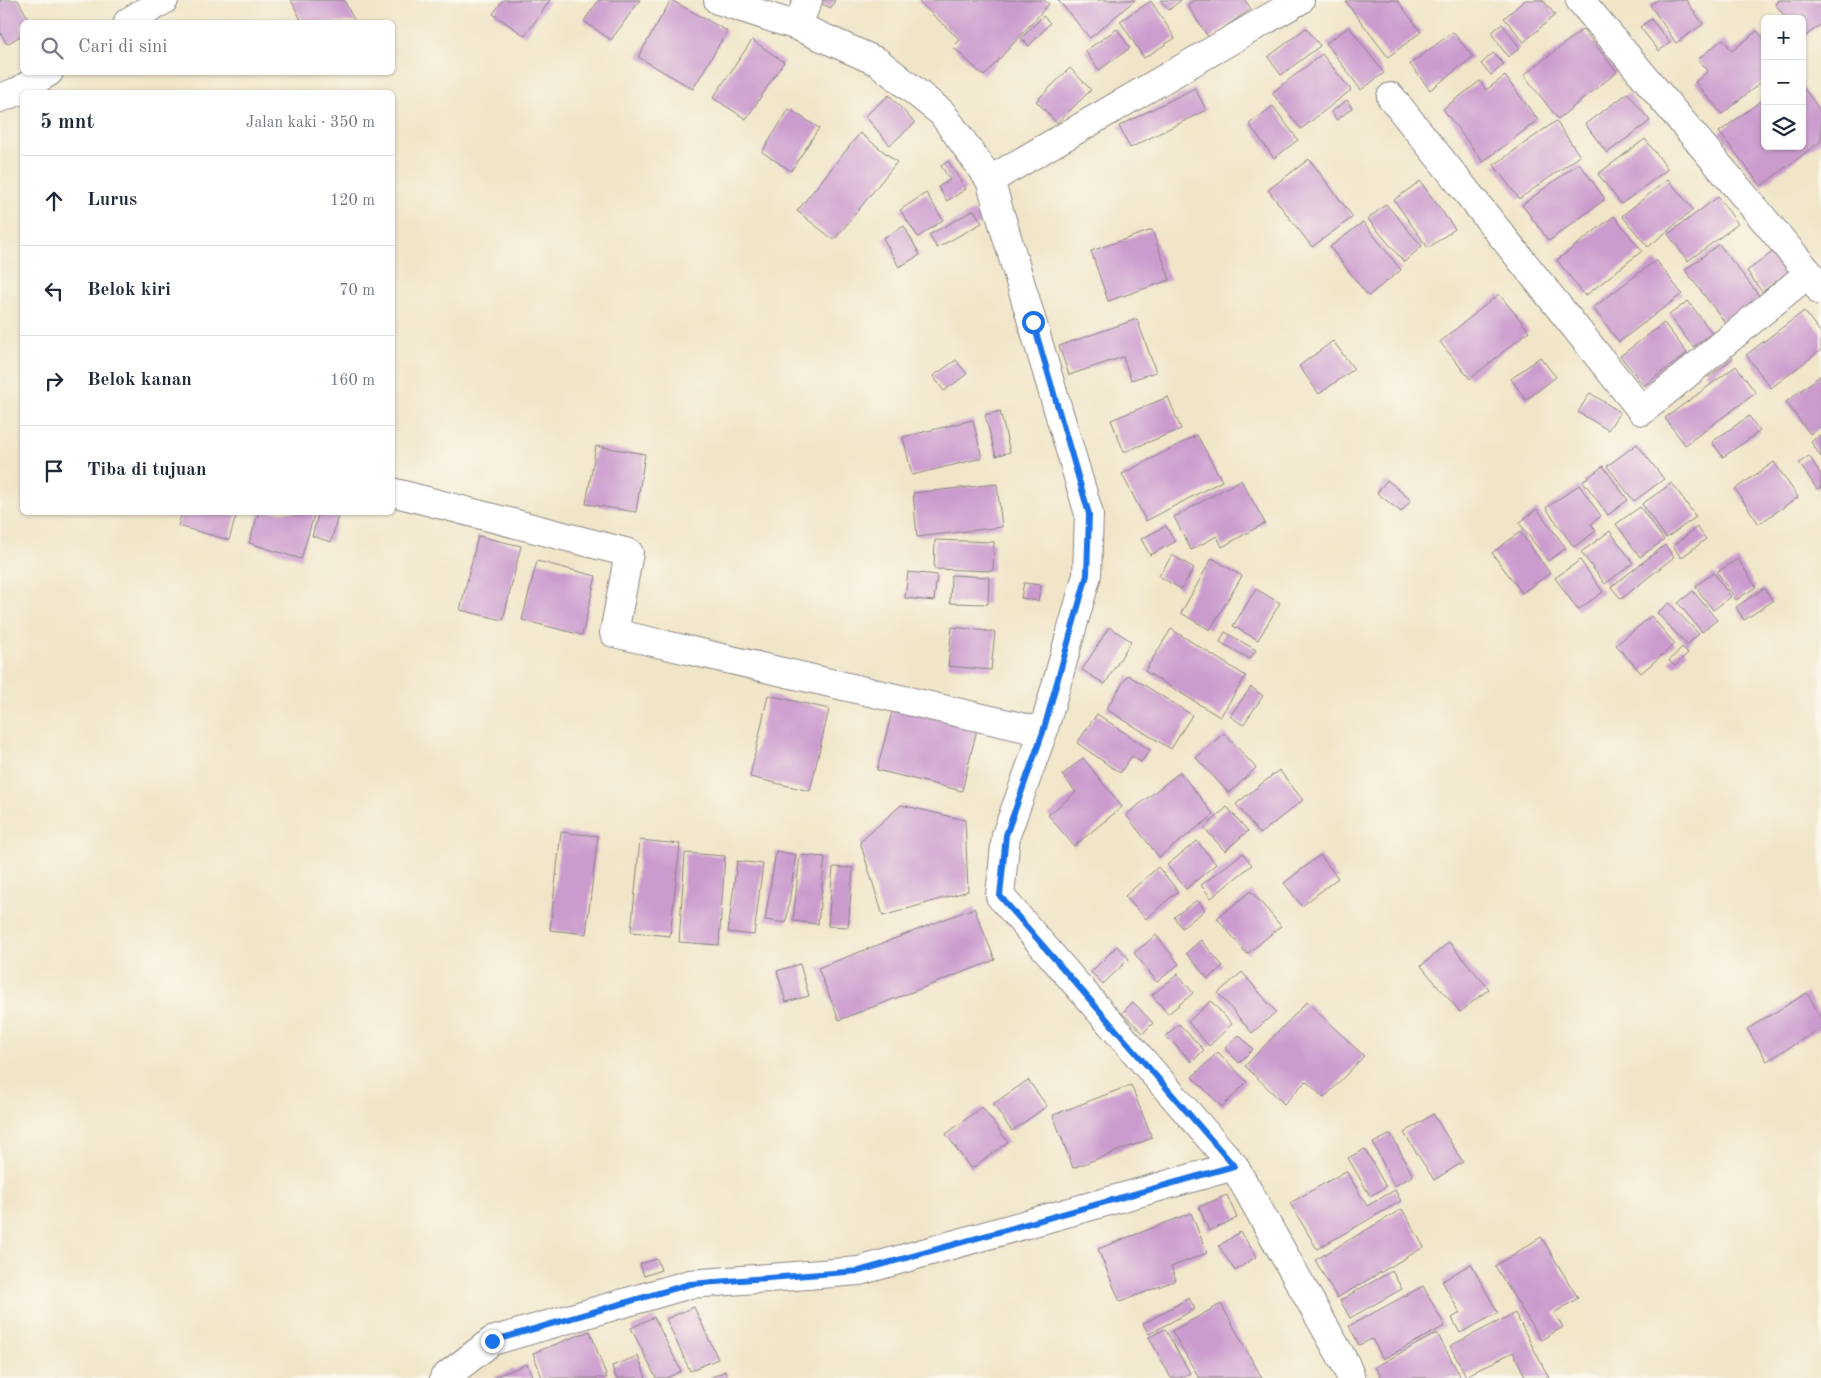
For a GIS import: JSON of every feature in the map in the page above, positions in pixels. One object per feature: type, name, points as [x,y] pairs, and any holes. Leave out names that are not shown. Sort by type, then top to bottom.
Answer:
[{"type":"street","points":[[131,20],[164,0]]},
{"type":"street","points":[[718,0],[797,26],[878,62],[942,112],[990,180],[1089,514],[1087,575],[1043,732],[1006,835],[1000,896],[1234,1166],[1345,1363],[1351,1378]]},
{"type":"street","points":[[797,26],[808,0]]},
{"type":"street","points":[[990,180],[1300,0]]},
{"type":"street","points":[[1391,97],[1642,410],[1815,282],[1580,0]]},
{"type":"street","points":[[21,90],[44,75]]},
{"type":"street","points":[[0,98],[20,90]]},
{"type":"street","points":[[395,493],[629,553],[614,633],[1043,732]]},
{"type":"street","points":[[444,1378],[492,1341],[690,1284],[859,1271],[1234,1166]]},
{"type":"building","points":[[0,0],[18,0],[29,20],[20,20],[20,36],[7,44],[0,32]]},
{"type":"building","points":[[291,0],[344,0],[354,20],[301,20]]},
{"type":"building","points":[[503,0],[550,0],[525,36],[493,14]]},
{"type":"building","points":[[599,0],[640,0],[611,40],[584,21]]},
{"type":"building","points":[[671,0],[727,31],[693,89],[638,57]]},
{"type":"building","points":[[819,0],[835,0],[831,8],[818,2]]},
{"type":"building","points":[[919,0],[1044,0],[1049,4],[984,76],[953,47],[960,40]]},
{"type":"building","points":[[1058,0],[1135,0],[1090,38]]},
{"type":"building","points":[[1160,0],[1181,0],[1169,10]]},
{"type":"building","points":[[1194,0],[1245,0],[1251,9],[1209,38],[1187,5]]},
{"type":"building","points":[[1349,0],[1397,0],[1421,32],[1388,57],[1346,2]]},
{"type":"building","points":[[1525,0],[1543,0],[1555,15],[1524,42],[1504,18]]},
{"type":"building","points":[[1657,0],[1686,0],[1703,24],[1676,43],[1650,5]]},
{"type":"building","points":[[1779,0],[1821,0],[1821,24],[1806,36],[1806,15],[1784,15],[1775,4]]},
{"type":"building","points":[[1151,1],[1175,38],[1144,58],[1120,21]]},
{"type":"building","points":[[1043,16],[1050,23],[1029,46],[1021,38]]},
{"type":"building","points":[[1651,19],[1670,43],[1659,51],[1640,27]]},
{"type":"building","points":[[1502,24],[1520,48],[1508,57],[1491,33]]},
{"type":"building","points":[[1349,27],[1384,73],[1361,90],[1326,43]]},
{"type":"building","points":[[1306,28],[1320,46],[1281,75],[1268,57]]},
{"type":"building","points":[[1117,29],[1130,48],[1099,70],[1085,51]]},
{"type":"building","points":[[1583,29],[1617,72],[1558,119],[1524,75]]},
{"type":"building","points":[[1757,31],[1761,36],[1761,82],[1722,114],[1695,82],[1708,71],[1698,59],[1723,39],[1732,51]]},
{"type":"building","points":[[1453,32],[1473,57],[1430,90],[1410,64]]},
{"type":"building","points":[[752,40],[784,62],[746,119],[713,98]]},
{"type":"building","points":[[1493,53],[1504,64],[1491,75],[1481,64]]},
{"type":"building","points":[[1322,54],[1351,90],[1301,129],[1272,93]]},
{"type":"building","points":[[1070,68],[1091,90],[1057,123],[1036,101]]},
{"type":"building","points":[[1505,76],[1538,120],[1483,162],[1443,109],[1480,81],[1486,90]]},
{"type":"building","points":[[1195,88],[1206,110],[1130,148],[1119,126]]},
{"type":"building","points":[[1806,91],[1821,111],[1821,141],[1761,186],[1719,132],[1761,101],[1761,150],[1806,150]]},
{"type":"building","points":[[1628,93],[1650,121],[1607,153],[1585,124]]},
{"type":"building","points":[[889,95],[915,123],[890,145],[865,116]]},
{"type":"building","points":[[1347,100],[1352,108],[1337,120],[1331,112]]},
{"type":"building","points":[[1273,106],[1298,140],[1274,158],[1249,124]]},
{"type":"building","points":[[789,109],[819,128],[791,171],[762,152]]},
{"type":"building","points":[[1556,121],[1580,156],[1519,199],[1494,165]]},
{"type":"building","points":[[860,133],[897,162],[834,240],[797,211]]},
{"type":"building","points":[[1645,139],[1668,169],[1621,204],[1598,174]]},
{"type":"building","points":[[1309,159],[1353,217],[1312,247],[1268,190]]},
{"type":"building","points":[[948,161],[966,189],[947,201],[938,187],[950,180],[941,166]]},
{"type":"building","points":[[1579,163],[1605,199],[1549,241],[1522,205]]},
{"type":"building","points":[[1668,179],[1693,210],[1648,247],[1622,216]]},
{"type":"building","points":[[1420,181],[1455,229],[1428,248],[1394,200]]},
{"type":"building","points":[[926,193],[943,220],[918,237],[900,210]]},
{"type":"building","points":[[1718,197],[1738,224],[1688,261],[1668,234]]},
{"type":"building","points":[[1386,204],[1422,246],[1404,262],[1368,219]]},
{"type":"building","points":[[974,210],[982,223],[937,248],[929,235]]},
{"type":"building","points":[[1614,216],[1642,251],[1585,296],[1557,260]]},
{"type":"building","points":[[1363,222],[1401,270],[1368,296],[1330,247]]},
{"type":"building","points":[[904,226],[920,255],[899,267],[883,238]]},
{"type":"building","points":[[1152,230],[1170,280],[1108,301],[1091,251]]},
{"type":"building","points":[[1719,244],[1761,298],[1727,325],[1685,270]]},
{"type":"building","points":[[1774,251],[1790,271],[1762,292],[1747,271]]},
{"type":"building","points":[[1656,260],[1682,294],[1619,342],[1593,308]]},
{"type":"building","points":[[1499,294],[1529,331],[1470,379],[1440,342]]},
{"type":"building","points":[[1688,301],[1712,333],[1693,347],[1669,315]]},
{"type":"building","points":[[1804,311],[1821,333],[1821,350],[1771,388],[1746,355]]},
{"type":"building","points":[[1137,319],[1156,372],[1131,380],[1123,357],[1069,375],[1059,346]]},
{"type":"building","points":[[1664,323],[1687,353],[1644,386],[1620,356]]},
{"type":"building","points":[[1333,341],[1354,369],[1319,394],[1299,366]]},
{"type":"building","points":[[1729,353],[1733,358],[1709,377],[1705,372]]},
{"type":"building","points":[[1540,357],[1556,377],[1526,400],[1511,379]]},
{"type":"building","points":[[956,360],[967,374],[944,391],[933,376]]},
{"type":"building","points":[[1736,366],[1756,393],[1685,445],[1665,418]]},
{"type":"building","points":[[1821,375],[1821,426],[1810,434],[1786,402]]},
{"type":"building","points":[[1590,393],[1620,412],[1608,430],[1578,412]]},
{"type":"building","points":[[1168,397],[1181,429],[1124,452],[1111,420]]},
{"type":"building","points":[[1000,411],[1010,452],[996,456],[985,415]]},
{"type":"building","points":[[1749,416],[1760,431],[1723,457],[1712,442]]},
{"type":"building","points":[[973,420],[982,458],[912,475],[903,437]]},
{"type":"building","points":[[1821,434],[1821,457],[1811,442]]},
{"type":"building","points":[[1197,435],[1222,481],[1146,521],[1122,474]]},
{"type":"building","points":[[1637,444],[1664,479],[1634,501],[1607,466]]},
{"type":"building","points":[[596,446],[645,454],[636,512],[586,504]]},
{"type":"building","points":[[1809,456],[1821,474],[1821,487],[1817,489],[1799,463]]},
{"type":"building","points":[[1774,462],[1798,497],[1759,524],[1735,489]]},
{"type":"building","points":[[1603,466],[1628,500],[1608,515],[1583,481]]},
{"type":"building","points":[[1241,480],[1265,523],[1222,547],[1217,536],[1191,550],[1174,517]]},
{"type":"building","points":[[1387,480],[1411,500],[1401,512],[1377,493]]},
{"type":"building","points":[[1672,483],[1696,517],[1666,538],[1642,504]]},
{"type":"building","points":[[997,484],[1002,527],[917,537],[913,493]]},
{"type":"building","points":[[1579,485],[1601,516],[1591,524],[1596,531],[1574,547],[1546,508]]},
{"type":"building","points":[[1640,507],[1664,540],[1640,557],[1616,524]]},
{"type":"building","points":[[1537,509],[1566,548],[1548,561],[1519,523]]},
{"type":"building","points":[[181,515],[236,515],[229,540],[178,526]]},
{"type":"building","points":[[258,515],[314,515],[301,559],[249,543]]},
{"type":"building","points":[[318,515],[338,515],[331,542],[312,536]]},
{"type":"building","points":[[1166,526],[1175,542],[1150,555],[1141,539]]},
{"type":"building","points":[[1697,527],[1706,539],[1681,558],[1673,546]]},
{"type":"building","points":[[1610,531],[1633,563],[1605,584],[1581,552]]},
{"type":"building","points":[[1520,532],[1550,573],[1522,593],[1492,553]]},
{"type":"building","points":[[478,536],[521,546],[503,620],[460,610]]},
{"type":"building","points":[[935,540],[994,542],[993,571],[934,569]]},
{"type":"building","points":[[1665,545],[1674,557],[1621,599],[1611,587]]},
{"type":"building","points":[[1172,555],[1194,568],[1181,589],[1159,576]]},
{"type":"building","points":[[1212,558],[1242,576],[1210,630],[1181,613]]},
{"type":"building","points":[[1738,559],[1756,587],[1736,600],[1717,572]]},
{"type":"building","points":[[1580,560],[1603,592],[1578,610],[1555,578]]},
{"type":"building","points":[[537,561],[596,576],[582,635],[522,620]]},
{"type":"building","points":[[908,572],[937,575],[934,601],[905,598]]},
{"type":"building","points":[[1714,573],[1731,597],[1713,610],[1695,586]]},
{"type":"building","points":[[951,575],[989,577],[988,604],[950,603]]},
{"type":"building","points":[[1024,583],[1041,585],[1038,601],[1021,598]]},
{"type":"building","points":[[1764,588],[1773,601],[1744,620],[1736,607]]},
{"type":"building","points":[[1256,589],[1280,603],[1258,640],[1233,626]]},
{"type":"building","points":[[1693,591],[1717,620],[1702,632],[1678,603]]},
{"type":"building","points":[[1669,603],[1699,634],[1687,645],[1657,613]]},
{"type":"building","points":[[1651,616],[1675,644],[1641,673],[1616,645]]},
{"type":"building","points":[[952,627],[995,632],[991,670],[948,666]]},
{"type":"building","points":[[1109,627],[1131,641],[1105,684],[1082,670]]},
{"type":"building","points":[[1171,629],[1246,676],[1220,717],[1145,671]]},
{"type":"building","points":[[1225,632],[1256,650],[1250,659],[1220,642]]},
{"type":"building","points":[[1682,647],[1688,653],[1675,666],[1669,661]]},
{"type":"building","points":[[1128,675],[1192,715],[1171,749],[1106,709]]},
{"type":"building","points":[[1251,687],[1263,696],[1243,725],[1230,716]]},
{"type":"building","points":[[768,695],[829,709],[810,791],[750,777]]},
{"type":"building","points":[[894,704],[978,725],[962,791],[877,770]]},
{"type":"building","points":[[1097,714],[1150,750],[1141,762],[1132,756],[1120,773],[1077,743]]},
{"type":"building","points":[[1224,733],[1256,768],[1229,793],[1196,758]]},
{"type":"building","points":[[1083,758],[1122,807],[1074,846],[1048,815],[1076,792],[1062,775]]},
{"type":"building","points":[[1279,770],[1303,800],[1260,834],[1236,804]]},
{"type":"building","points":[[1180,772],[1214,815],[1159,857],[1126,815]]},
{"type":"building","points":[[901,805],[965,820],[968,891],[883,916],[860,842]]},
{"type":"building","points":[[1227,807],[1248,831],[1225,851],[1204,828]]},
{"type":"building","points":[[561,832],[598,836],[586,934],[550,930]]},
{"type":"building","points":[[640,840],[680,844],[670,936],[631,932]]},
{"type":"building","points":[[1197,841],[1216,864],[1186,889],[1167,865]]},
{"type":"building","points":[[776,851],[796,855],[786,923],[765,920]]},
{"type":"building","points":[[685,853],[725,856],[719,945],[679,942]]},
{"type":"building","points":[[1243,853],[1252,865],[1211,898],[1201,885]]},
{"type":"building","points":[[800,855],[825,857],[818,924],[793,921]]},
{"type":"building","points":[[1320,855],[1338,878],[1302,906],[1284,883]]},
{"type":"building","points":[[737,861],[763,864],[754,935],[728,932]]},
{"type":"building","points":[[833,867],[853,868],[848,927],[828,926]]},
{"type":"building","points":[[1158,867],[1178,891],[1146,919],[1125,896]]},
{"type":"building","points":[[1251,891],[1281,926],[1247,954],[1217,918]]},
{"type":"building","points":[[1197,900],[1205,910],[1182,928],[1174,917]]},
{"type":"building","points":[[974,908],[995,960],[839,1020],[818,968]]},
{"type":"building","points":[[1156,935],[1179,964],[1157,982],[1134,953]]},
{"type":"building","points":[[1201,940],[1223,966],[1208,979],[1186,953]]},
{"type":"building","points":[[1449,942],[1489,989],[1460,1012],[1421,966]]},
{"type":"building","points":[[1117,946],[1129,959],[1103,984],[1091,972]]},
{"type":"building","points":[[800,964],[809,996],[786,1002],[777,971]]},
{"type":"building","points":[[1242,972],[1276,1012],[1252,1033],[1218,993]]},
{"type":"building","points":[[1178,974],[1193,993],[1168,1014],[1152,995]]},
{"type":"building","points":[[1807,993],[1821,1017],[1821,1028],[1767,1061],[1747,1029]]},
{"type":"building","points":[[1211,1001],[1232,1024],[1209,1046],[1188,1022]]},
{"type":"building","points":[[1133,1002],[1153,1023],[1143,1033],[1122,1013]]},
{"type":"building","points":[[1307,1002],[1364,1056],[1324,1098],[1306,1081],[1284,1104],[1245,1066]]},
{"type":"building","points":[[1179,1024],[1204,1050],[1192,1062],[1166,1036]]},
{"type":"building","points":[[1239,1035],[1253,1049],[1239,1063],[1225,1048]]},
{"type":"building","points":[[1218,1052],[1247,1082],[1222,1107],[1192,1077]]},
{"type":"building","points":[[1028,1080],[1047,1106],[1012,1131],[993,1104]]},
{"type":"building","points":[[1131,1085],[1152,1138],[1073,1168],[1053,1115]]},
{"type":"building","points":[[982,1107],[1008,1142],[971,1169],[946,1134]]},
{"type":"building","points":[[1433,1114],[1463,1162],[1434,1180],[1404,1133]]},
{"type":"building","points":[[1391,1134],[1413,1176],[1394,1186],[1373,1143]]},
{"type":"building","points":[[1365,1149],[1386,1187],[1370,1196],[1348,1158]]},
{"type":"building","points":[[1346,1171],[1367,1206],[1395,1190],[1401,1201],[1317,1249],[1290,1203]]},
{"type":"building","points":[[1227,1195],[1237,1218],[1209,1231],[1199,1207]]},
{"type":"building","points":[[1402,1209],[1424,1247],[1337,1298],[1315,1260]]},
{"type":"building","points":[[1191,1213],[1207,1253],[1171,1267],[1176,1280],[1120,1302],[1098,1249]]},
{"type":"building","points":[[1240,1232],[1257,1256],[1235,1271],[1219,1246]]},
{"type":"building","points":[[1541,1237],[1578,1298],[1554,1313],[1563,1327],[1541,1340],[1495,1266]]},
{"type":"building","points":[[657,1259],[661,1270],[644,1276],[640,1264]]},
{"type":"building","points":[[1471,1264],[1498,1313],[1460,1333],[1452,1318],[1460,1313],[1442,1281]]},
{"type":"building","points":[[1392,1271],[1402,1289],[1350,1318],[1340,1300]]},
{"type":"building","points":[[1423,1286],[1445,1326],[1383,1359],[1372,1339],[1359,1345],[1349,1326]]},
{"type":"building","points":[[1189,1298],[1195,1309],[1149,1334],[1143,1324]]},
{"type":"building","points":[[1221,1304],[1262,1378],[1199,1378],[1172,1331]]},
{"type":"building","points":[[694,1307],[718,1359],[690,1371],[666,1319]]},
{"type":"building","points":[[1515,1313],[1549,1378],[1526,1378],[1513,1352],[1466,1376],[1450,1346]]},
{"type":"building","points":[[654,1317],[681,1371],[667,1378],[656,1378],[631,1328]]},
{"type":"building","points":[[1165,1329],[1190,1373],[1180,1378],[1171,1378],[1149,1337]]},
{"type":"building","points":[[590,1331],[607,1378],[542,1378],[533,1353]]},
{"type":"building","points":[[1437,1333],[1461,1378],[1382,1378],[1375,1367]]},
{"type":"building","points":[[638,1356],[646,1378],[616,1378],[612,1366]]},
{"type":"building","points":[[527,1364],[533,1378],[492,1378]]},
{"type":"building","points":[[725,1371],[728,1378],[710,1378]]},
{"type":"route","points":[[492,1341],[690,1284],[859,1271],[1234,1166],[1000,896],[1006,835],[1043,732],[1087,575],[1089,514],[1033,322]]}]
